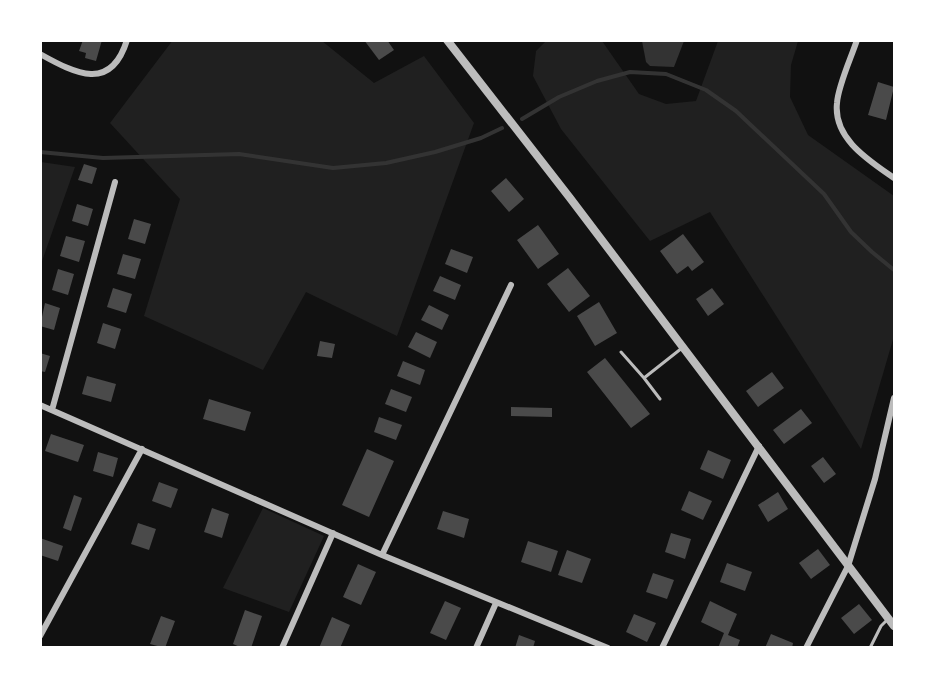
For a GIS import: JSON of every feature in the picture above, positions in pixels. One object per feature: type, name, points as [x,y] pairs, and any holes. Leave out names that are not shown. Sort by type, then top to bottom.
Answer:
[{"type":"street","points":[[40,54],[68,68],[86,73],[101,73],[109,70],[120,59],[127,40]]},
{"type":"street","points":[[447,40],[684,346],[894,626]]},
{"type":"street","points":[[857,40],[837,102],[839,122],[854,147],[894,178]]},
{"type":"street","points":[[52,410],[115,182]]},
{"type":"street","points":[[382,555],[511,285]]},
{"type":"street","points":[[806,648],[848,566],[875,479],[894,398]]},
{"type":"street","points":[[40,405],[382,555],[608,648]]},
{"type":"street","points":[[662,648],[759,446]]},
{"type":"street","points":[[40,636],[142,449]]},
{"type":"street","points":[[282,648],[333,533]]},
{"type":"street","points":[[476,648],[496,603]]},
{"type":"lane","points":[[644,378],[684,346]]},
{"type":"lane","points":[[621,352],[660,399]]},
{"type":"lane","points":[[870,648],[881,626],[889,618]]},
{"type":"shaded area","points":[[173,40],[322,41],[374,83],[424,56],[474,123],[397,336],[306,292],[263,370],[144,316],[180,199],[110,123]]},
{"type":"shaded area","points":[[642,40],[684,41],[674,67],[650,66],[646,62]]},
{"type":"shaded area","points":[[546,41],[602,41],[639,94],[666,104],[696,101],[718,41],[798,41],[791,65],[790,97],[808,135],[894,196],[894,336],[861,449],[710,212],[650,241],[561,129],[533,76],[536,51]]},
{"type":"shaded area","points":[[40,162],[75,167],[41,264]]},
{"type":"shaded area","points":[[263,508],[324,536],[289,612],[223,588]]},
{"type":"building","points":[[83,40],[102,40],[96,61],[85,58],[86,53],[79,51]]},
{"type":"building","points":[[364,40],[387,40],[394,50],[379,60]]},
{"type":"building","points":[[878,82],[894,87],[886,120],[868,115]]},
{"type":"building","points":[[84,164],[97,168],[92,184],[78,180]]},
{"type":"building","points":[[506,178],[524,199],[509,212],[491,191]]},
{"type":"building","points":[[77,204],[93,209],[88,226],[72,221]]},
{"type":"building","points":[[134,219],[151,224],[145,244],[128,239]]},
{"type":"building","points":[[538,225],[559,254],[538,269],[517,240]]},
{"type":"building","points":[[683,234],[704,262],[692,271],[688,266],[677,274],[660,251]]},
{"type":"building","points":[[66,236],[85,241],[79,262],[60,256]]},
{"type":"building","points":[[451,249],[473,257],[467,273],[445,264]]},
{"type":"building","points":[[123,254],[141,259],[135,279],[117,274]]},
{"type":"building","points":[[568,268],[590,296],[569,312],[547,284]]},
{"type":"building","points":[[58,269],[74,274],[68,295],[52,290]]},
{"type":"building","points":[[440,276],[461,285],[455,300],[433,291]]},
{"type":"building","points":[[113,288],[132,294],[126,313],[107,307]]},
{"type":"building","points":[[712,288],[724,304],[708,316],[696,299]]},
{"type":"building","points":[[599,302],[617,333],[595,346],[577,316]]},
{"type":"building","points":[[45,303],[60,308],[54,330],[40,326]]},
{"type":"building","points":[[429,305],[449,315],[442,330],[421,320]]},
{"type":"building","points":[[103,323],[121,329],[115,349],[97,343]]},
{"type":"building","points":[[416,332],[437,342],[430,358],[408,347]]},
{"type":"building","points":[[320,341],[335,344],[332,358],[317,356]]},
{"type":"building","points":[[40,353],[50,356],[45,372],[40,371]]},
{"type":"building","points":[[605,358],[650,414],[631,428],[587,372]]},
{"type":"building","points":[[403,361],[425,370],[420,385],[397,376]]},
{"type":"building","points":[[772,372],[784,388],[758,407],[746,391]]},
{"type":"building","points":[[87,376],[116,384],[111,402],[82,394]]},
{"type":"building","points":[[391,389],[412,397],[406,412],[385,404]]},
{"type":"building","points":[[209,399],[251,412],[245,431],[203,419]]},
{"type":"building","points":[[511,407],[552,408],[552,417],[511,416]]},
{"type":"building","points":[[801,409],[812,423],[784,444],[773,430]]},
{"type":"building","points":[[379,417],[402,425],[396,440],[374,432]]},
{"type":"building","points":[[51,434],[84,445],[78,462],[45,451]]},
{"type":"building","points":[[367,449],[394,461],[369,517],[342,505]]},
{"type":"building","points":[[708,450],[731,460],[723,479],[700,469]]},
{"type":"building","points":[[98,452],[118,458],[113,477],[93,471]]},
{"type":"building","points":[[823,457],[836,474],[824,483],[811,466]]},
{"type":"building","points":[[159,482],[178,489],[171,508],[152,501]]},
{"type":"building","points":[[689,491],[712,501],[703,520],[681,510]]},
{"type":"building","points":[[778,492],[788,509],[768,522],[758,505]]},
{"type":"building","points":[[74,495],[82,498],[71,531],[63,528]]},
{"type":"building","points":[[212,508],[229,514],[222,538],[204,532]]},
{"type":"building","points":[[443,511],[469,519],[464,538],[437,529]]},
{"type":"building","points":[[138,523],[156,529],[149,550],[131,544]]},
{"type":"building","points":[[671,533],[691,539],[685,559],[665,552]]},
{"type":"building","points":[[40,538],[63,546],[58,561],[40,555]]},
{"type":"building","points":[[528,541],[558,551],[551,572],[521,562]]},
{"type":"building","points":[[818,549],[830,565],[811,579],[799,563]]},
{"type":"building","points":[[567,550],[591,559],[582,583],[558,575]]},
{"type":"building","points":[[727,563],[752,572],[745,591],[720,582]]},
{"type":"building","points":[[358,564],[376,572],[361,605],[343,597]]},
{"type":"building","points":[[653,573],[674,580],[667,599],[646,592]]},
{"type":"building","points":[[445,601],[461,608],[446,640],[430,633]]},
{"type":"building","points":[[710,601],[737,614],[728,635],[740,640],[737,648],[718,648],[724,633],[701,622]]},
{"type":"building","points":[[859,604],[872,620],[854,634],[841,618]]},
{"type":"building","points":[[245,610],[262,616],[251,648],[242,648],[233,644]]},
{"type":"building","points":[[634,614],[656,623],[647,642],[626,632]]},
{"type":"building","points":[[161,616],[175,621],[165,648],[150,644]]},
{"type":"building","points":[[332,617],[350,625],[340,648],[319,648]]},
{"type":"building","points":[[771,634],[793,643],[792,648],[765,648]]},
{"type":"building","points":[[519,635],[535,641],[533,648],[515,648]]},
{"type":"waterway","points":[[522,119],[559,97],[597,81],[630,72],[666,74],[706,90],[736,111],[824,194],[851,232],[894,270]]},
{"type":"waterway","points":[[40,152],[103,158],[239,154],[333,168],[386,163],[435,152],[481,138],[502,128]]}]
